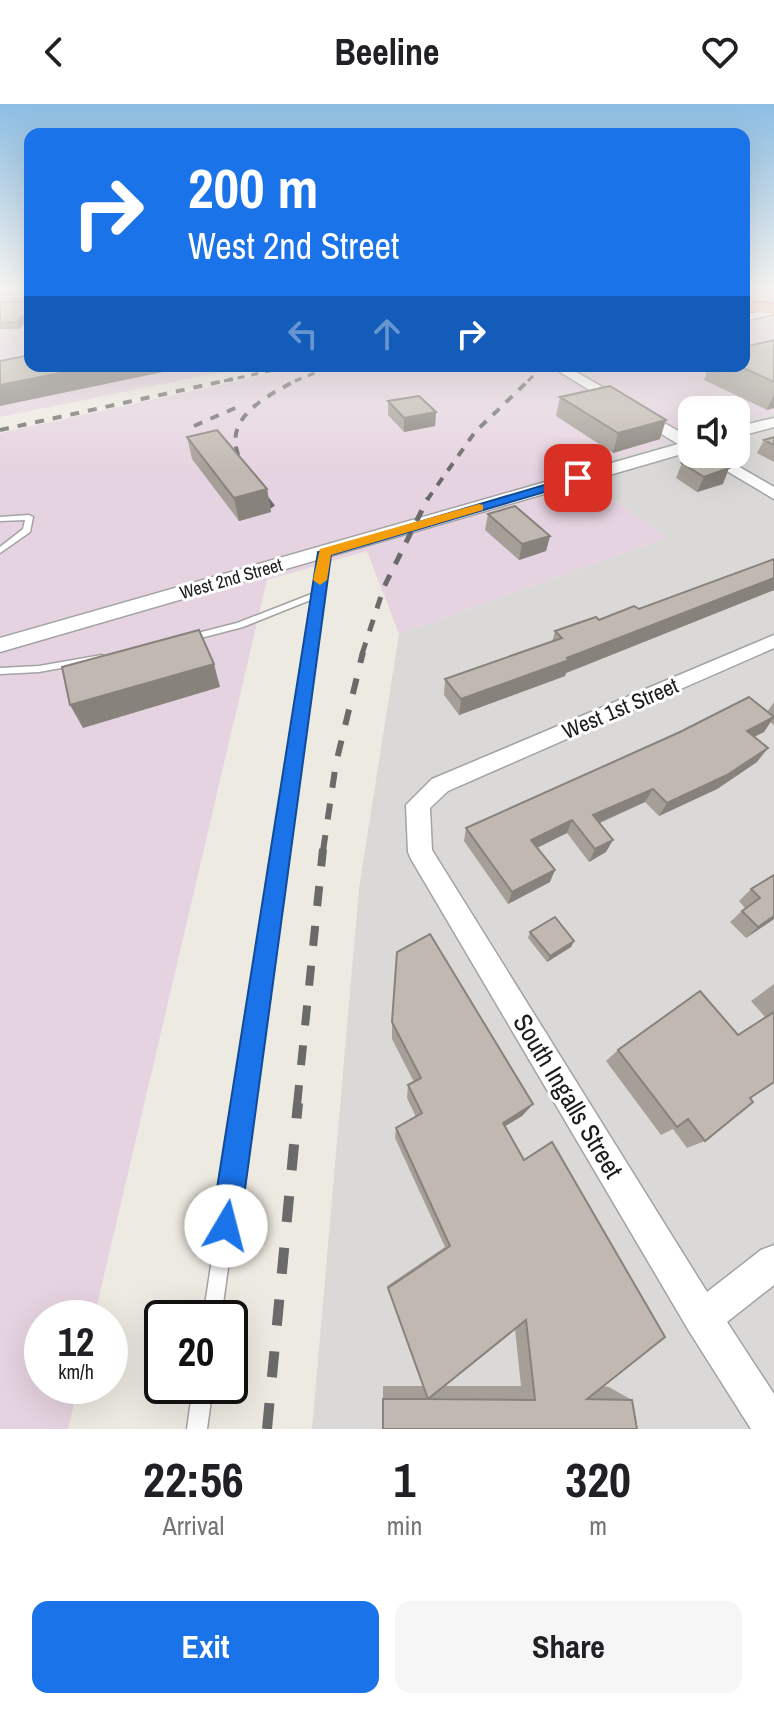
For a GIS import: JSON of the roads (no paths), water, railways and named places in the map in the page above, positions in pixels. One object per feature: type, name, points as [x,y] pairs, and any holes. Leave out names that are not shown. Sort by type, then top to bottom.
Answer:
[{"type":"street","points":[[567,372],[678,437]]},
{"type":"street","points":[[750,428],[774,422]]},
{"type":"street","name":"West 2nd Street","points":[[0,645],[678,449]]},
{"type":"street","points":[[730,468],[774,494]]},
{"type":"street","name":"West 1st Street","points":[[466,774],[774,641]]},
{"type":"street","name":"South Ingalls Street","points":[[466,774],[440,785],[418,805],[420,852],[702,1318],[774,1429]]},
{"type":"street","points":[[702,1318],[774,1263]]},
{"type":"lane","points":[[0,519],[29,517],[27,530],[0,551]]},
{"type":"lane","points":[[215,1300],[324,552]]},
{"type":"lane","points":[[172,642],[240,625],[318,594]]},
{"type":"lane","points":[[0,671],[39,669],[116,655]]},
{"type":"lane","points":[[197,1429],[200,1404]]},
{"type":"railway","points":[[224,381],[265,372]]},
{"type":"railway","points":[[296,381],[317,372]]},
{"type":"railway","points":[[530,379],[537,372]]},
{"type":"railway","points":[[0,430],[233,379]]},
{"type":"railway","points":[[427,500],[475,432],[530,379]]},
{"type":"railway","points":[[268,500],[240,460],[237,430],[257,404],[296,381]]},
{"type":"railway","points":[[194,426],[242,405]]},
{"type":"railway","points":[[266,498],[273,507]]},
{"type":"railway","points":[[362,654],[384,587],[427,500]]},
{"type":"railway","points":[[323,851],[336,763],[363,652]]},
{"type":"railway","points":[[297,1105],[323,849]]},
{"type":"railway","points":[[267,1429],[298,1103]]}]
